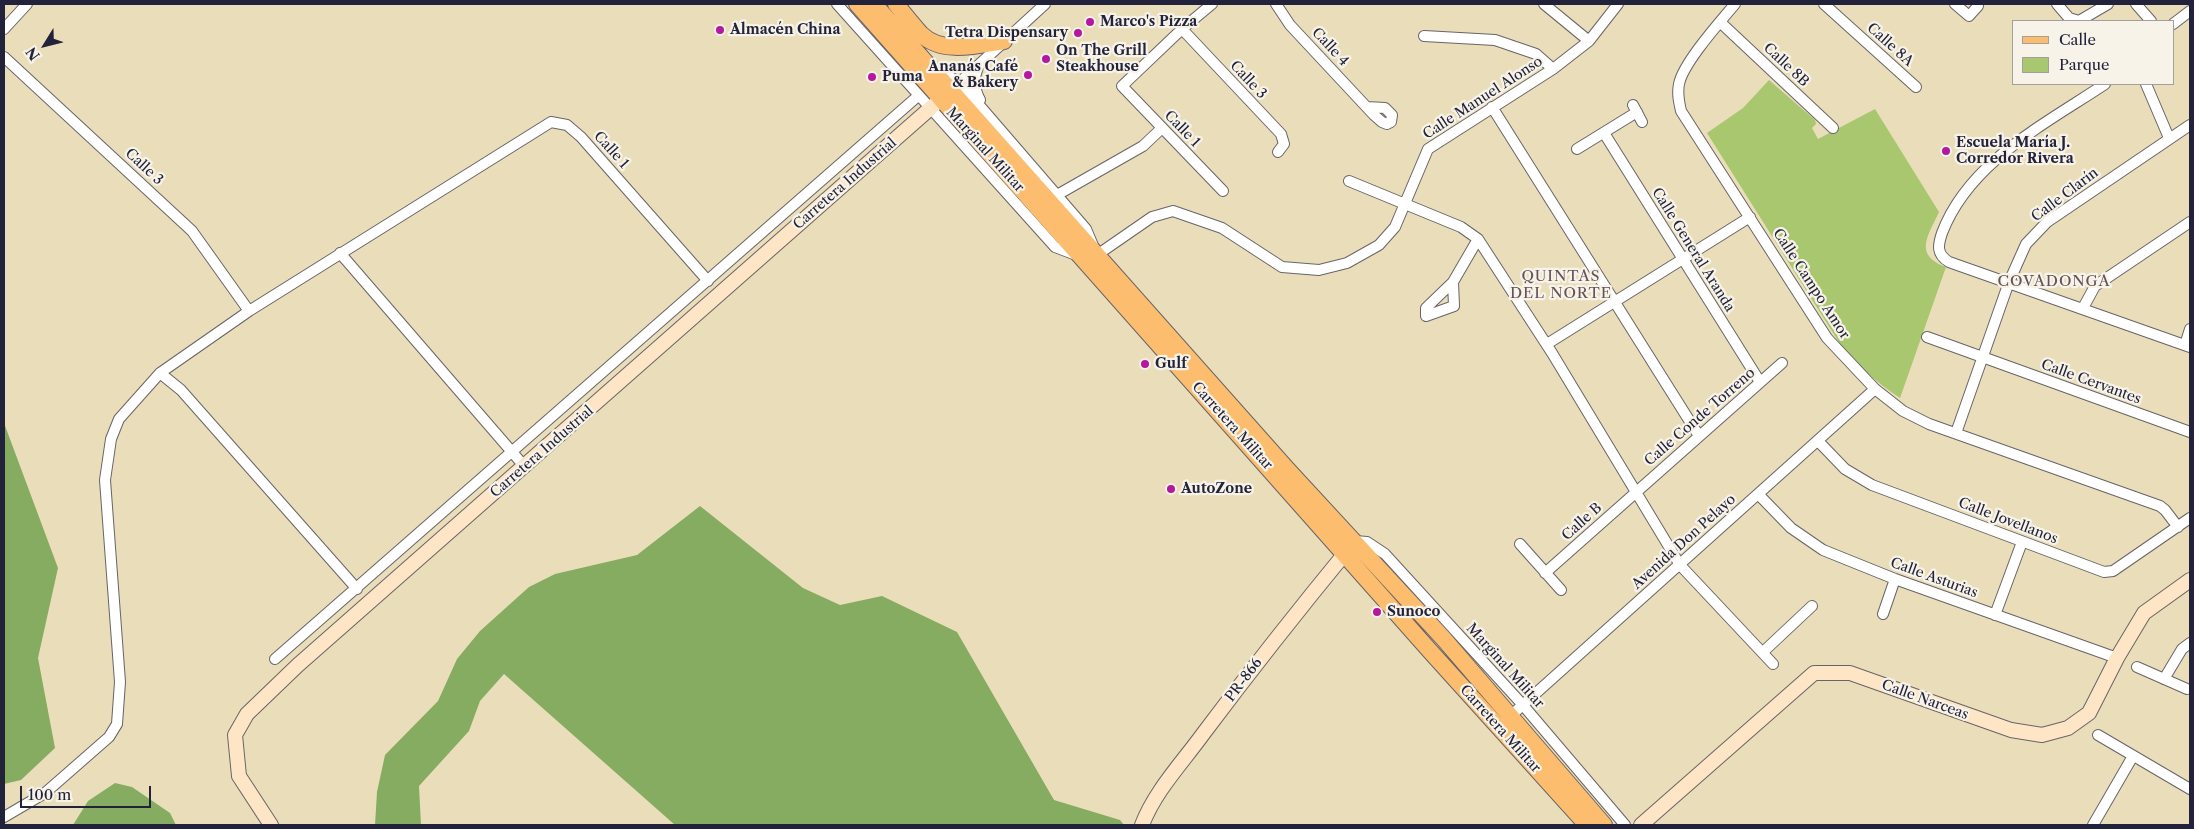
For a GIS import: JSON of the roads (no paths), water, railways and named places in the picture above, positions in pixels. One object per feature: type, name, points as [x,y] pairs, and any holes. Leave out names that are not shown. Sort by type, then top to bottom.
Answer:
[{"type":"main road","name":"Carretera Militar","points":[[857,4],[946,95],[1350,548],[1499,728],[1587,825]]},
{"type":"main road","name":"Carretera Militar","points":[[874,4],[921,56],[946,95]]},
{"type":"main road","points":[[896,4],[922,35],[941,45],[953,47],[1004,41]]},
{"type":"main road","name":"Carretera Militar","points":[[1350,548],[1516,710],[1604,825]]},
{"type":"street","points":[[4,29],[27,4]]},
{"type":"street","name":"Marginal Militar","points":[[837,4],[918,96],[946,95],[984,110],[1086,230],[1090,256],[1055,246],[946,95]]},
{"type":"street","points":[[946,95],[1044,4]]},
{"type":"street","points":[[1182,29],[1212,4]]},
{"type":"street","name":"Calle 4","points":[[1276,4],[1290,25],[1367,106]]},
{"type":"street","points":[[1544,4],[1589,41]]},
{"type":"street","name":"Calle Manuel Alonso","points":[[1090,256],[1152,217],[1173,211],[1222,228],[1282,267],[1319,270],[1347,263],[1379,245],[1395,227],[1428,149],[1553,69],[1589,41],[1618,4]]},
{"type":"street","name":"Calle Campo Amor","points":[[1734,4],[1685,70],[1679,83],[1678,97],[1681,111],[1827,338],[1875,390],[1904,411],[1956,434],[2160,506],[2166,510],[2178,526]]},
{"type":"street","name":"Calle 8A","points":[[1824,4],[1916,87]]},
{"type":"street","points":[[1955,4],[1969,16],[1978,6]]},
{"type":"street","points":[[2057,4],[2070,18],[2076,20]]},
{"type":"street","points":[[2081,20],[2108,4]]},
{"type":"street","points":[[2136,4],[2150,20]]},
{"type":"street","points":[[2174,23],[2190,11]]},
{"type":"street","name":"Calle 8B","points":[[1720,22],[1833,128]]},
{"type":"street","name":"Calle 1","points":[[1182,29],[1122,86],[1223,191]]},
{"type":"street","name":"Calle 3","points":[[1182,29],[1281,134],[1284,144],[1278,152]]},
{"type":"street","points":[[1424,36],[1495,40],[1536,54],[1553,69]]},
{"type":"street","name":"Calle 3","points":[[4,57],[192,231],[248,311]]},
{"type":"street","points":[[978,65],[974,76],[974,87],[984,110]]},
{"type":"street","points":[[2104,85],[1999,156],[1976,177],[1961,195],[1948,217],[1938,245],[1940,255],[1949,262],[2187,346],[2190,329]]},
{"type":"street","points":[[2146,85],[2169,138]]},
{"type":"street","name":"Carretera Industrial","points":[[271,825],[239,776],[235,736],[247,714],[298,665],[946,95]]},
{"type":"street","points":[[274,659],[357,589],[918,96]]},
{"type":"street","points":[[1492,107],[1698,436]]},
{"type":"street","points":[[1577,149],[1604,133],[1635,109],[1642,122]]},
{"type":"street","name":"Calle 1","points":[[4,817],[45,793],[109,737],[118,724],[120,682],[105,480],[111,440],[119,419],[160,373],[248,311],[550,122],[567,125],[580,137],[708,281]]},
{"type":"street","name":"Calle Clarín","points":[[1956,434],[2009,282],[2026,244],[2047,222],[2190,125]]},
{"type":"street","points":[[1057,196],[1143,146],[1162,128]]},
{"type":"street","name":"Calle General Aranda","points":[[1604,133],[1760,382]]},
{"type":"street","points":[[1349,181],[1461,227],[1478,239],[1547,344],[1680,565],[1773,664]]},
{"type":"street","points":[[1547,344],[1750,217]]},
{"type":"street","points":[[2083,308],[2096,286],[2190,222]]},
{"type":"street","points":[[1453,282],[1478,239]]},
{"type":"street","points":[[340,253],[525,467]]},
{"type":"street","name":"Calle Cervantes","points":[[1927,337],[2190,432]]},
{"type":"street","name":"Calle Conde Torreno","points":[[1637,491],[1782,363]]},
{"type":"street","points":[[160,373],[181,390],[357,589]]},
{"type":"street","name":"Avenida Don Pelayo","points":[[1499,728],[1516,710],[1875,390]]},
{"type":"street","name":"Calle Jovellanos","points":[[1818,441],[1845,469],[1872,485],[2022,542],[2109,572],[2190,518]]},
{"type":"street","name":"Calle B","points":[[1545,573],[1637,491]]},
{"type":"street","name":"Calle Asturias","points":[[1758,494],[1790,528],[1823,550],[1895,579],[2117,658]]},
{"type":"street","points":[[1995,615],[2022,542]]},
{"type":"street","points":[[1520,544],[1561,590]]},
{"type":"street","name":"PR-866","points":[[1142,825],[1153,802],[1265,651],[1350,548]]},
{"type":"street","points":[[1883,614],[1895,579]]},
{"type":"street","name":"Calle Narceas","points":[[1641,825],[1814,673],[1850,673],[2011,730],[2042,735],[2068,728],[2089,713],[2117,658],[2144,613],[2190,580]]},
{"type":"street","points":[[1763,652],[1812,606]]},
{"type":"street","points":[[2164,679],[2182,649],[2190,643]]},
{"type":"street","points":[[2137,667],[2187,689]]},
{"type":"street","name":"Marginal Militar","points":[[1516,710],[1625,825]]},
{"type":"street","points":[[2098,735],[2190,789]]},
{"type":"street","points":[[2093,825],[2133,756]]},
{"type":"street","points":[[1608,806],[1615,825]]},
{"type":"place","name":"Marco's Pizza","points":[[1090,22]]},
{"type":"place","name":"Almacén China","points":[[720,30]]},
{"type":"place","name":"Tetra Dispensary","points":[[1078,33]]},
{"type":"place","name":"On The Grill Steakhouse","points":[[1046,59]]},
{"type":"place","name":"Ananás Café & Bakery","points":[[1028,75]]},
{"type":"place","name":"Puma","points":[[872,77]]},
{"type":"place","name":"Escuela María J. Corredor Rivera","points":[[1946,151]]},
{"type":"place","name":"Gulf","points":[[1145,364]]},
{"type":"place","name":"AutoZone","points":[[1171,489]]},
{"type":"place","name":"Sunoco","points":[[1377,612]]},
{"type":"district","name":"COVADONGA","points":[[2054,282]]},
{"type":"district","name":"QUINTAS DEL NORTE","points":[[1561,286]]}]
